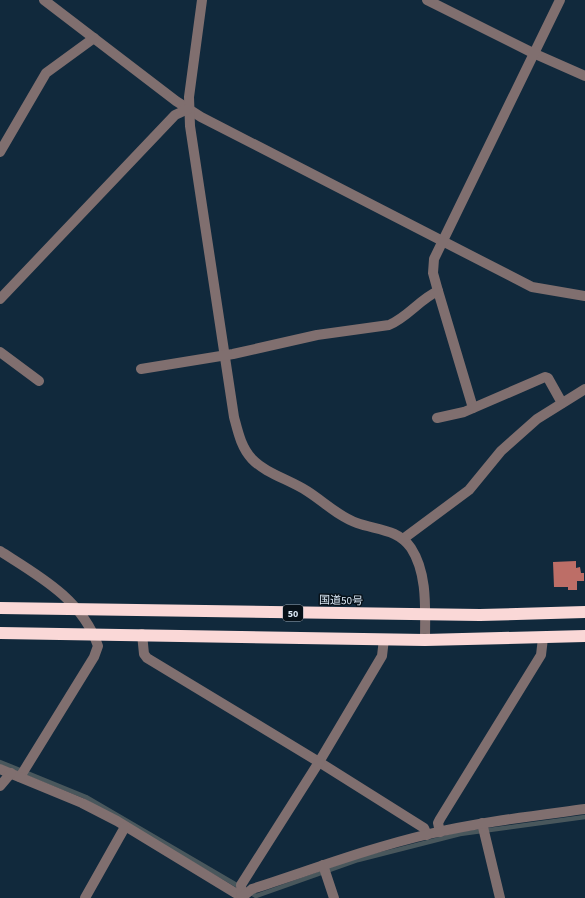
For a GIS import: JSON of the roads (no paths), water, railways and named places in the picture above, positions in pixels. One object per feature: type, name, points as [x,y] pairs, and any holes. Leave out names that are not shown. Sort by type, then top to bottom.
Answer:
[{"type":"highway","name":"国道50号","points":[[0,608],[425,615],[508,615],[585,612]]},
{"type":"highway","name":"50","points":[[0,633],[93,635],[142,634],[424,640],[585,636]]},
{"type":"street","points":[[44,0],[188,108],[532,287],[585,296]]},
{"type":"street","points":[[202,0],[188,108],[226,355],[234,417],[240,438],[245,450],[252,460],[262,467],[307,491],[356,523],[388,531],[403,539],[411,548],[417,560],[424,596],[424,640]]},
{"type":"street","points":[[427,0],[533,53],[585,76]]},
{"type":"street","points":[[473,408],[433,272],[434,259],[560,0]]},
{"type":"street","points":[[0,152],[46,73],[94,38]]},
{"type":"street","points":[[0,298],[175,115],[188,108]]},
{"type":"street","points":[[141,369],[226,355],[317,335],[389,325],[399,321],[430,294],[438,291]]},
{"type":"street","points":[[0,352],[39,381]]},
{"type":"street","points":[[437,418],[464,412],[545,377],[548,378],[562,403]]},
{"type":"street","points":[[403,539],[465,494],[514,438],[537,418],[585,389]]},
{"type":"street","points":[[0,551],[57,588],[78,610],[98,646],[96,653],[15,775],[0,786]]},
{"type":"street","points":[[142,634],[144,654],[147,658],[319,762],[424,828],[427,835]]},
{"type":"street","points":[[440,832],[438,823],[440,818],[541,655],[543,638]]},
{"type":"street","points":[[242,898],[240,890],[241,885],[319,762],[382,656],[384,639]]},
{"type":"street","points":[[0,769],[82,803],[125,826],[242,898]]},
{"type":"street","points":[[242,898],[252,889],[323,865],[427,835],[482,823],[585,809]]},
{"type":"street","points":[[482,823],[500,898]]},
{"type":"street","points":[[85,898],[125,826]]},
{"type":"street","points":[[323,865],[334,898]]},
{"type":"waterway","points":[[0,762],[86,797],[240,887]]},
{"type":"waterway","points":[[248,891],[256,896],[358,860],[460,834],[585,817]]}]
